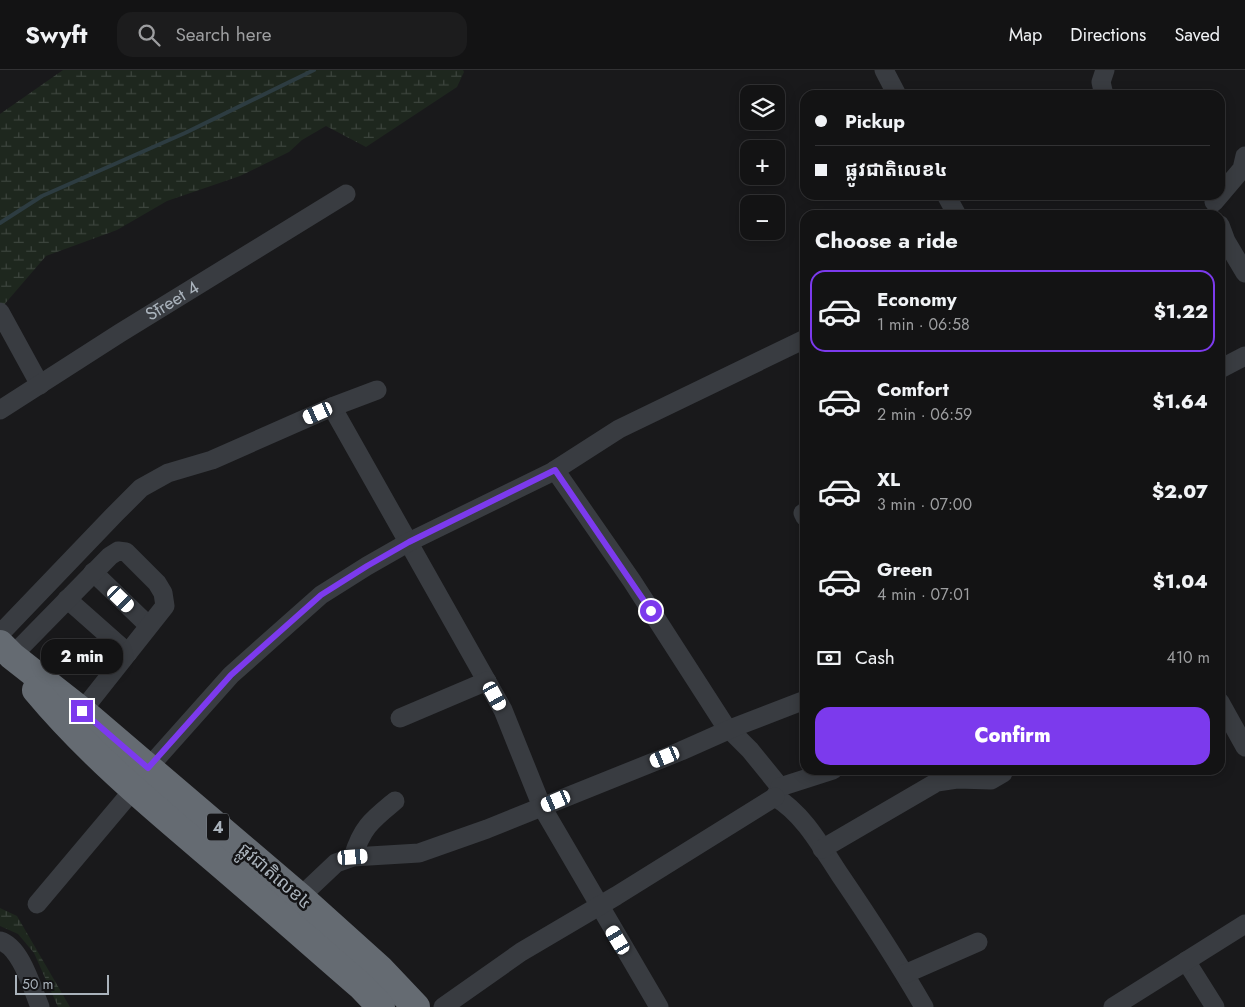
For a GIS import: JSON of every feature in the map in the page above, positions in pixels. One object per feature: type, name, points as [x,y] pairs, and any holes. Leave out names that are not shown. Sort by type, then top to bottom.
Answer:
[{"type":"highway","name":"ផ្លូវជាតិលេខ៤","points":[[4,645],[82,711],[141,779],[355,980],[381,1007]]},
{"type":"highway","name":"ផ្លូវជាតិលេខ៤","points":[[4,645],[32,685],[58,716],[300,897],[380,969],[416,1007]]},
{"type":"street","points":[[884,70],[894,90]]},
{"type":"street","points":[[1103,90],[1101,82],[1105,70]]},
{"type":"street","points":[[1225,190],[1242,169],[1245,156]]},
{"type":"street","name":"S̄treet 4","points":[[0,410],[120,333],[346,194]]},
{"type":"street","points":[[1225,238],[1245,274]]},
{"type":"street","points":[[0,312],[40,385]]},
{"type":"street","points":[[37,904],[231,675],[321,595],[359,570],[409,542],[555,470],[619,429],[800,342]]},
{"type":"street","points":[[1225,366],[1245,356]]},
{"type":"street","points":[[4,645],[115,514],[142,488],[168,473],[212,460],[332,407],[377,390]]},
{"type":"street","points":[[332,407],[503,710],[542,807],[658,1007]]},
{"type":"street","points":[[555,470],[632,581],[724,724],[750,750],[778,792],[822,849],[906,974],[924,1007]]},
{"type":"street","points":[[4,645],[66,599],[110,556],[118,551],[126,552],[157,583],[163,593],[165,606],[82,711]]},
{"type":"street","points":[[93,572],[149,626]]},
{"type":"street","points":[[66,599],[128,653]]},
{"type":"street","points":[[400,718],[487,682]]},
{"type":"street","points":[[300,897],[336,863],[353,857],[419,853],[542,807],[800,702]]},
{"type":"street","points":[[1225,711],[1245,747]]},
{"type":"street","points":[[443,1007],[521,952],[598,906],[778,792],[820,775]]},
{"type":"street","points":[[822,849],[937,782],[957,779],[991,780],[1000,775]]},
{"type":"street","points":[[353,857],[358,840],[369,823],[395,801]]},
{"type":"street","points":[[1113,1007],[1245,924]]},
{"type":"street","points":[[0,942],[6,943],[16,953],[40,1007]]},
{"type":"street","points":[[906,974],[978,942]]},
{"type":"street","points":[[1186,961],[1215,1007]]},
{"type":"green space","points":[[63,70],[463,70],[464,72],[457,87],[366,147],[326,126],[302,140],[289,152],[240,176],[167,201],[117,230],[46,256],[3,306],[0,307],[0,114]]},
{"type":"green space","points":[[0,908],[17,916],[70,1007],[58,1007],[34,953],[18,934],[0,926]]},
{"type":"waterway","points":[[0,223],[42,196],[185,133],[314,70]]},
{"type":"route","points":[[82,711],[148,768],[231,675],[321,595],[409,542],[555,470],[651,611]]}]
